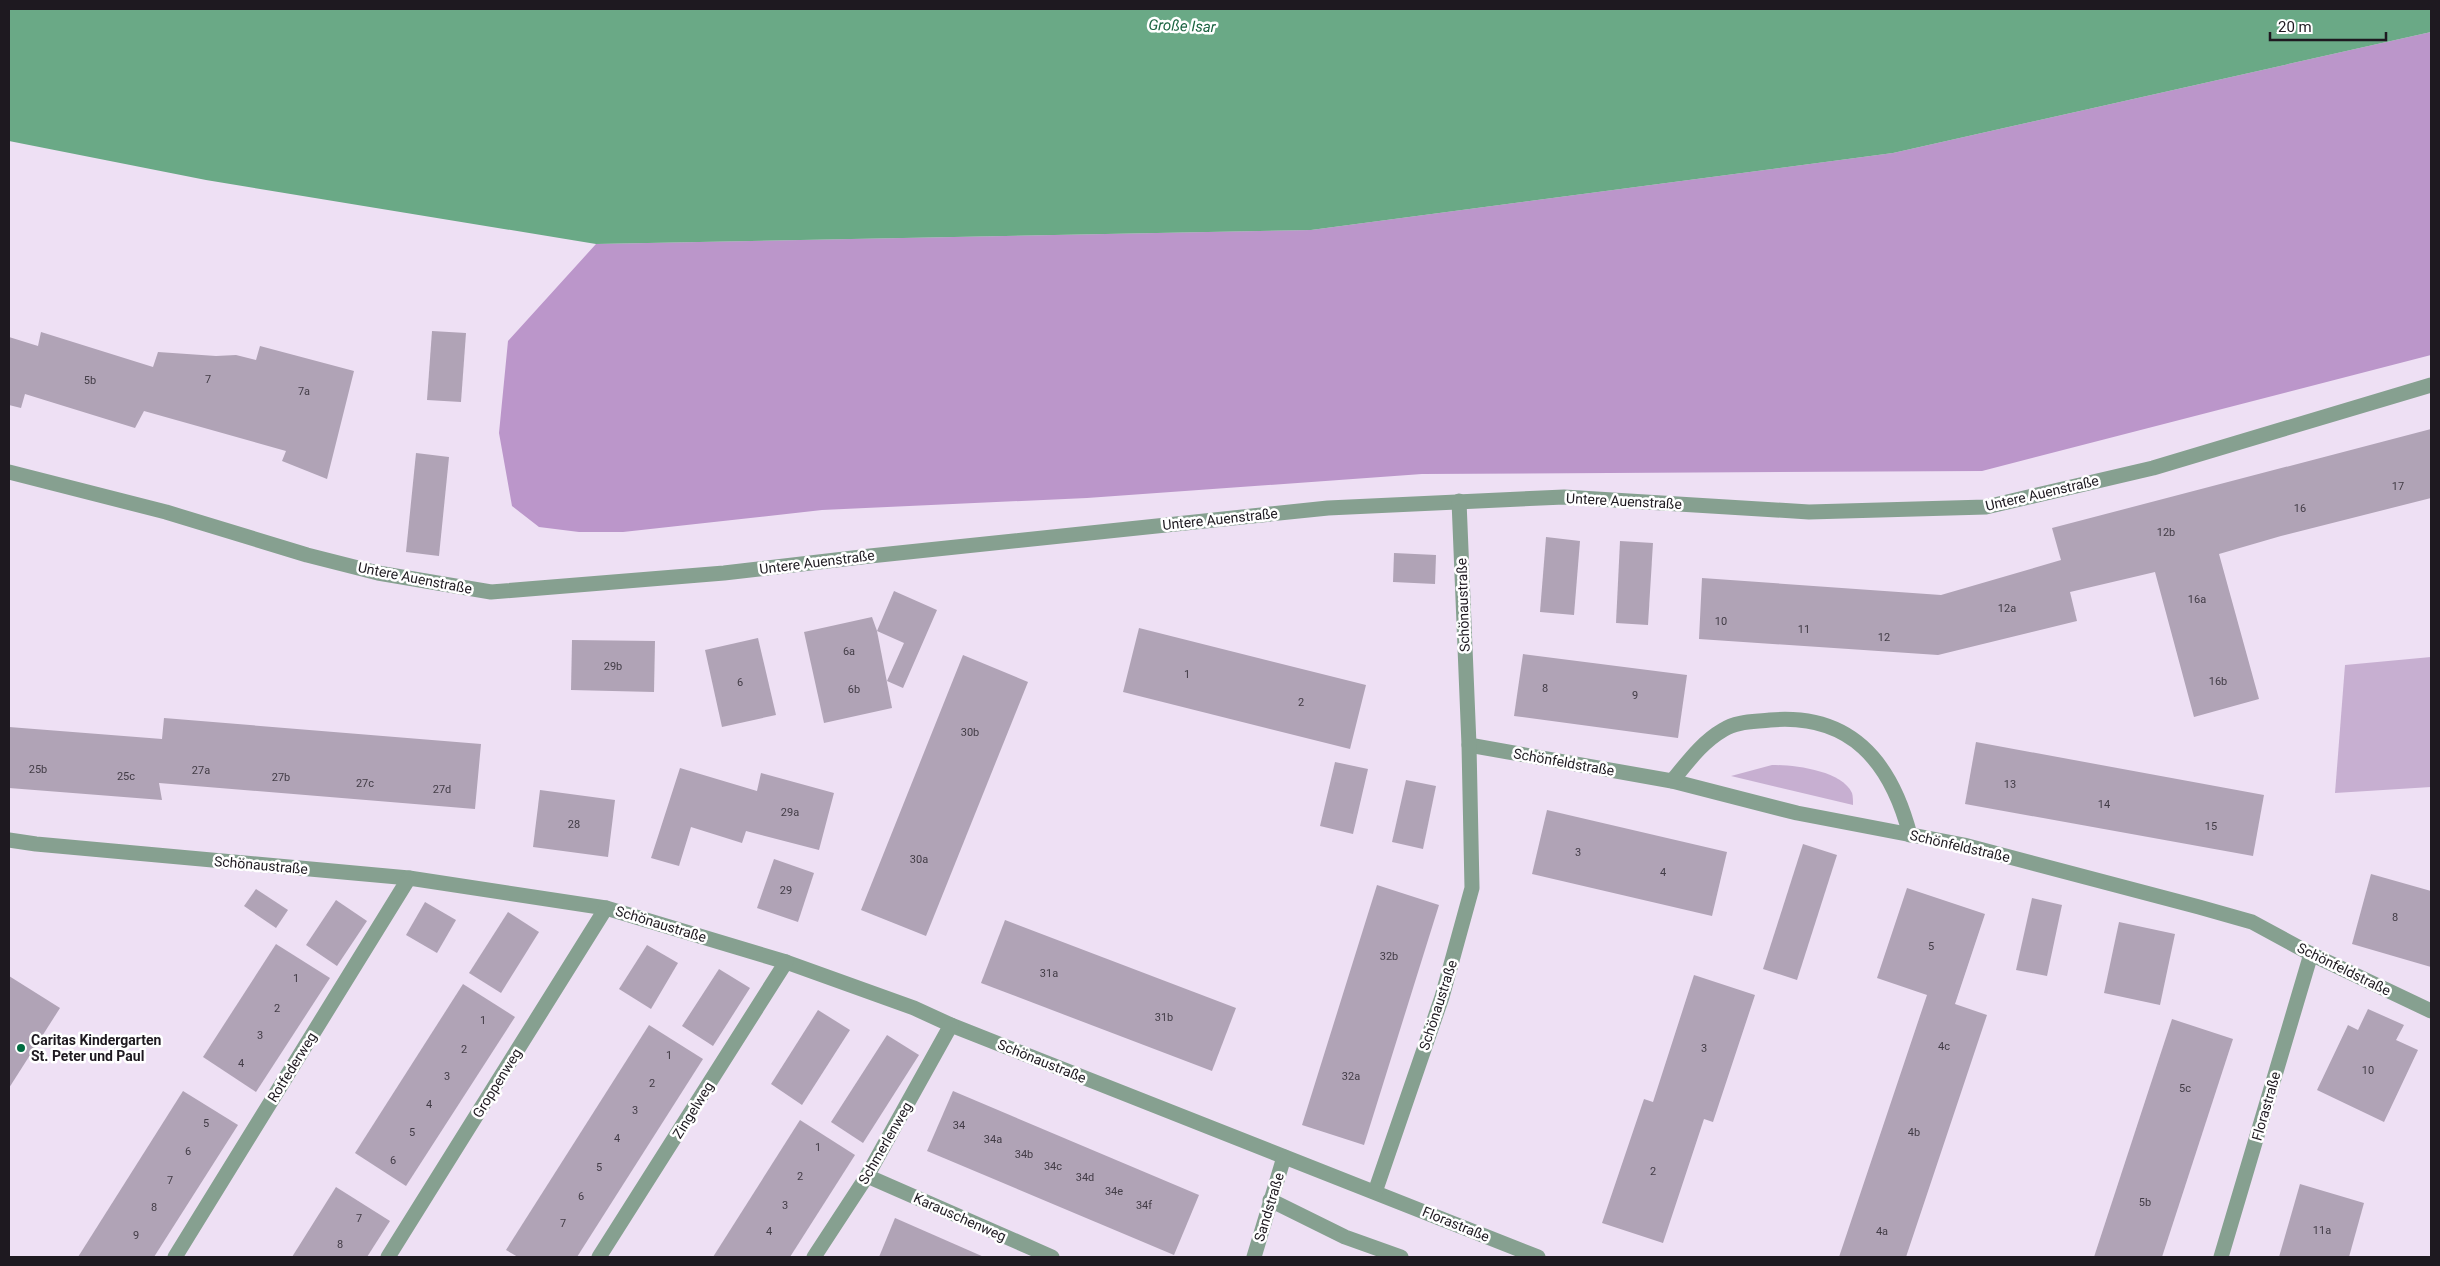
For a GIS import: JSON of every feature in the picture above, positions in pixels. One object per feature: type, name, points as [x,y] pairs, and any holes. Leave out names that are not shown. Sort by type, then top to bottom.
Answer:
[{"type":"street","name":"Untere Auenstraße","points":[[9,472],[166,512],[307,555],[378,572],[491,592],[724,574],[870,556],[1328,508],[1564,497],[1809,512],[1986,508],[2153,468],[2431,385]]},
{"type":"street","name":"Schönaustraße","points":[[9,840],[410,878],[606,908],[786,962],[914,1008],[951,1025],[1375,1192],[1442,997],[1472,888],[1470,744],[1459,502]]},
{"type":"street","points":[[1672,781],[1698,750],[1721,731],[1734,724],[1794,718],[1829,726],[1856,740],[1879,764],[1904,812],[1910,835]]},
{"type":"street","name":"Schönfeldstraße","points":[[1470,744],[1672,781],[1797,813],[1964,845],[2243,919],[2311,954],[2431,1010]]},
{"type":"street","name":"Rotfederweg","points":[[175,1257],[410,878]]},
{"type":"street","name":"Groppenweg","points":[[388,1257],[606,908]]},
{"type":"street","name":"Florastraße","points":[[2221,1257],[2311,954]]},
{"type":"street","name":"Zingelweg","points":[[599,1257],[786,962]]},
{"type":"street","name":"Schmerlenweg","points":[[814,1257],[867,1176],[951,1025]]},
{"type":"street","name":"Sandstraße","points":[[1254,1257],[1284,1157]]},
{"type":"street","name":"Karauschenweg","points":[[867,1176],[1052,1257]]},
{"type":"street","name":"Florastraße","points":[[1375,1192],[1538,1257]]},
{"type":"street","points":[[1270,1200],[1345,1236],[1402,1257]]},
{"type":"shaded area","points":[[2431,32],[2431,355],[1982,471],[1422,474],[1087,498],[822,510],[623,532],[579,532],[539,527],[512,506],[499,433],[508,341],[596,244],[1311,230],[1893,153]]},
{"type":"shaded area","points":[[2431,657],[2431,787],[2335,793],[2345,665]]},
{"type":"shaded area","points":[[1772,765],[1816,770],[1838,779],[1852,793],[1853,805],[1731,776]]},
{"type":"water","name":"Große Isar","points":[[9,9],[2431,9],[2431,32],[1893,153],[1311,230],[596,244],[206,180],[9,141]]},
{"type":"building","points":[[432,331],[466,333],[461,402],[427,400]]},
{"type":"building","points":[[41,332],[153,367],[158,352],[216,356],[236,355],[256,360],[260,346],[354,371],[327,479],[282,461],[286,451],[144,411],[135,428],[25,394],[21,408],[9,405],[9,337],[38,346]]},
{"type":"building","points":[[2431,429],[2431,498],[2281,536],[2219,554],[2259,699],[2194,717],[2155,572],[2070,592],[2077,621],[1938,655],[1699,639],[1702,578],[1941,595],[2061,560],[2052,528]]},
{"type":"building","points":[[416,453],[449,457],[439,556],[406,552]]},
{"type":"building","points":[[1546,537],[1580,541],[1574,615],[1540,612]]},
{"type":"building","points":[[1620,541],[1653,543],[1648,625],[1616,623]]},
{"type":"building","points":[[1394,553],[1436,555],[1435,584],[1393,582]]},
{"type":"building","points":[[894,591],[937,610],[903,688],[887,681],[904,643],[877,631]]},
{"type":"building","points":[[872,617],[877,631],[892,708],[824,723],[804,632]]},
{"type":"building","points":[[1139,628],[1366,685],[1350,749],[1123,692]]},
{"type":"building","points":[[758,638],[776,715],[722,727],[705,650]]},
{"type":"building","points":[[572,640],[655,641],[654,692],[571,690]]},
{"type":"building","points":[[1523,654],[1687,675],[1678,738],[1514,716]]},
{"type":"building","points":[[963,655],[1028,682],[926,936],[861,910]]},
{"type":"building","points":[[164,718],[481,744],[475,809],[159,783],[162,800],[9,788],[9,727],[162,739]]},
{"type":"building","points":[[1976,742],[2264,795],[2253,856],[1965,804]]},
{"type":"building","points":[[1335,762],[1368,769],[1353,834],[1320,826]]},
{"type":"building","points":[[680,768],[757,791],[761,773],[834,793],[819,850],[746,831],[742,843],[691,827],[679,866],[651,858]]},
{"type":"building","points":[[1406,780],[1436,786],[1423,849],[1392,842]]},
{"type":"building","points":[[540,790],[615,800],[608,857],[533,847]]},
{"type":"building","points":[[1547,810],[1727,852],[1712,916],[1532,874]]},
{"type":"building","points":[[1803,844],[1837,855],[1797,980],[1763,969]]},
{"type":"building","points":[[774,859],[814,873],[798,922],[757,908]]},
{"type":"building","points":[[2371,874],[2431,891],[2431,967],[2352,944]]},
{"type":"building","points":[[1377,885],[1439,905],[1364,1145],[1302,1125]]},
{"type":"building","points":[[1907,888],[1985,914],[1955,1004],[1987,1015],[1906,1257],[1839,1257],[1927,995],[1877,978]]},
{"type":"building","points":[[256,889],[288,910],[276,928],[244,906]]},
{"type":"building","points":[[2032,898],[2062,905],[2047,976],[2016,970]]},
{"type":"building","points":[[336,900],[367,921],[337,966],[306,945]]},
{"type":"building","points":[[425,902],[456,920],[437,953],[406,935]]},
{"type":"building","points":[[508,912],[539,932],[501,993],[469,973]]},
{"type":"building","points":[[1005,920],[1236,1008],[1212,1071],[981,983]]},
{"type":"building","points":[[2119,922],[2175,934],[2160,1005],[2104,993]]},
{"type":"building","points":[[276,944],[330,978],[256,1092],[203,1057]]},
{"type":"building","points":[[647,945],[678,963],[651,1009],[619,989]]},
{"type":"building","points":[[719,969],[750,988],[713,1046],[682,1026]]},
{"type":"building","points":[[1694,975],[1755,995],[1713,1122],[1704,1119],[1663,1243],[1602,1223],[1644,1099],[1653,1102]]},
{"type":"building","name":"Caritas Kindergarten St. Peter und Paul","points":[[9,976],[60,1008],[9,1088]]},
{"type":"building","points":[[463,984],[515,1017],[406,1186],[355,1153]]},
{"type":"building","points":[[2368,1009],[2404,1025],[2396,1040],[2418,1050],[2384,1122],[2317,1090],[2348,1025],[2358,1030]]},
{"type":"building","points":[[818,1010],[850,1030],[802,1105],[771,1084]]},
{"type":"building","points":[[2172,1019],[2233,1039],[2162,1257],[2094,1257]]},
{"type":"building","points":[[649,1025],[703,1059],[577,1257],[518,1257],[506,1250]]},
{"type":"building","points":[[887,1035],[919,1055],[863,1143],[831,1122]]},
{"type":"building","points":[[183,1091],[238,1125],[154,1257],[78,1257]]},
{"type":"building","points":[[953,1091],[1199,1195],[1174,1255],[927,1151]]},
{"type":"building","points":[[800,1120],[855,1155],[790,1257],[713,1257]]},
{"type":"building","points":[[2300,1184],[2364,1203],[2349,1257],[2279,1257]]},
{"type":"building","points":[[336,1187],[390,1221],[367,1257],[292,1257]]},
{"type":"building","points":[[895,1218],[984,1257],[879,1257]]},
{"type":"place","name":"Caritas Kindergarten St. Peter und Paul","points":[[21,1048]]}]
